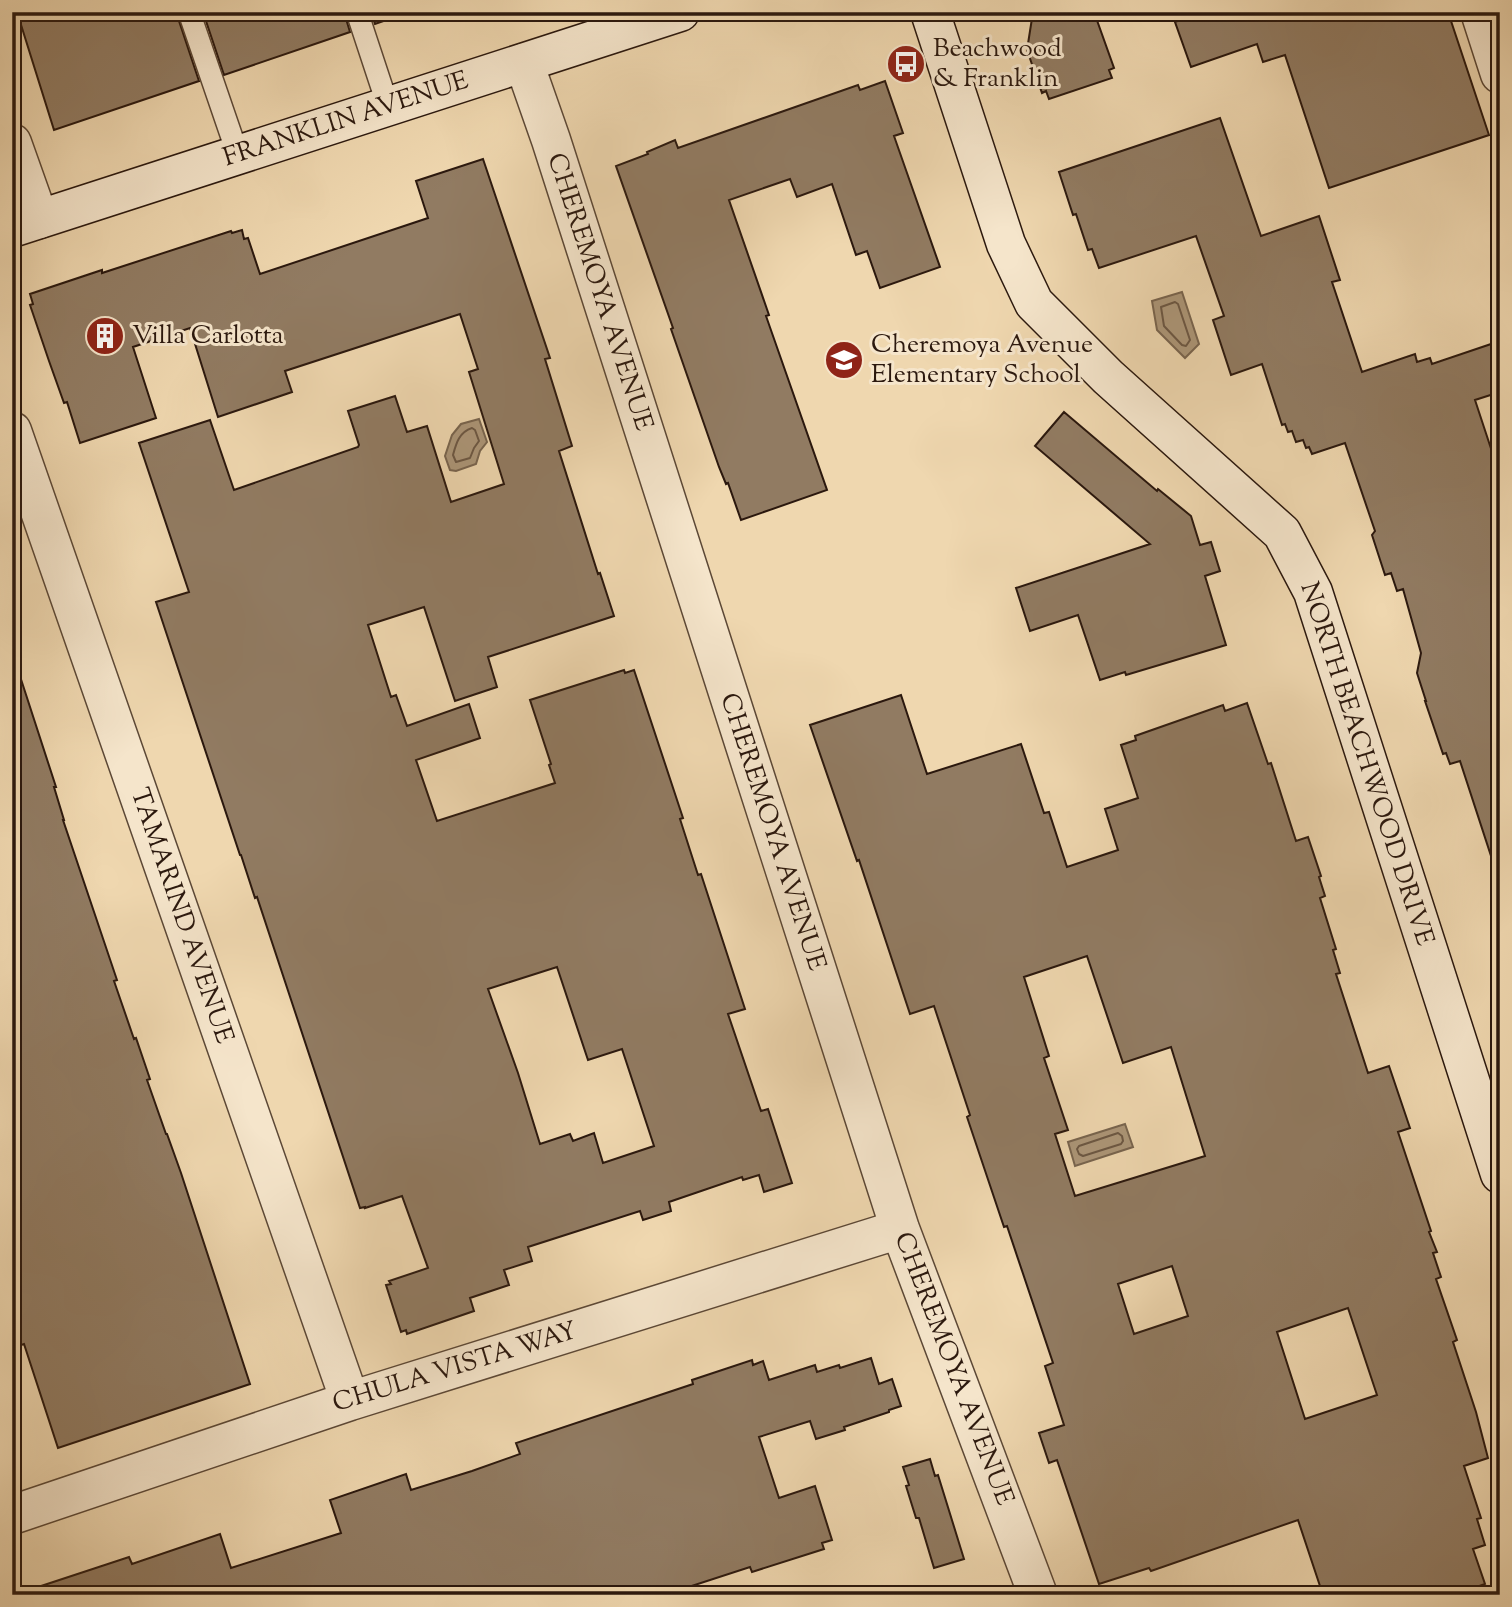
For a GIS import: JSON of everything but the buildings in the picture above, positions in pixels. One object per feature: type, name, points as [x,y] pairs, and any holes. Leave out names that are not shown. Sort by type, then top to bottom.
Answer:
[{"type":"street","name":"FRANKLIN AVENUE","points":[[25,223],[680,12]]},
{"type":"street","name":"NORTH BEACHWOOD DRIVE","points":[[930,12],[1006,244],[1034,303],[1108,377],[1282,533],[1313,592],[1500,1174]]},
{"type":"street","points":[[1480,12],[1500,74]]},
{"type":"street","name":"CHEREMOYA AVENUE","points":[[524,62],[900,1229],[1038,1595]]},
{"type":"street","points":[[12,143],[25,223]]},
{"type":"street","name":"TAMARIND AVENUE","points":[[12,431],[350,1401]]},
{"type":"street","name":"CHULA VISTA WAY","points":[[12,1515],[350,1401],[900,1229]]},
{"type":"lane","points":[[189,12],[239,155]]},
{"type":"lane","points":[[356,12],[388,106]]},
{"type":"water","points":[[1182,292],[1199,344],[1185,358],[1157,330],[1152,301]]},
{"type":"water","points":[[479,419],[487,442],[480,451],[476,464],[456,471],[450,470],[445,456],[452,435],[461,424]]},
{"type":"water","points":[[1125,1124],[1133,1147],[1075,1166],[1068,1142]]},
{"type":"place","name":"Beachwood & Franklin","points":[[906,64]]},
{"type":"place","name":"Villa Carlotta","points":[[105,336]]},
{"type":"place","name":"Cheremoya Avenue Elementary School","points":[[844,360]]}]
